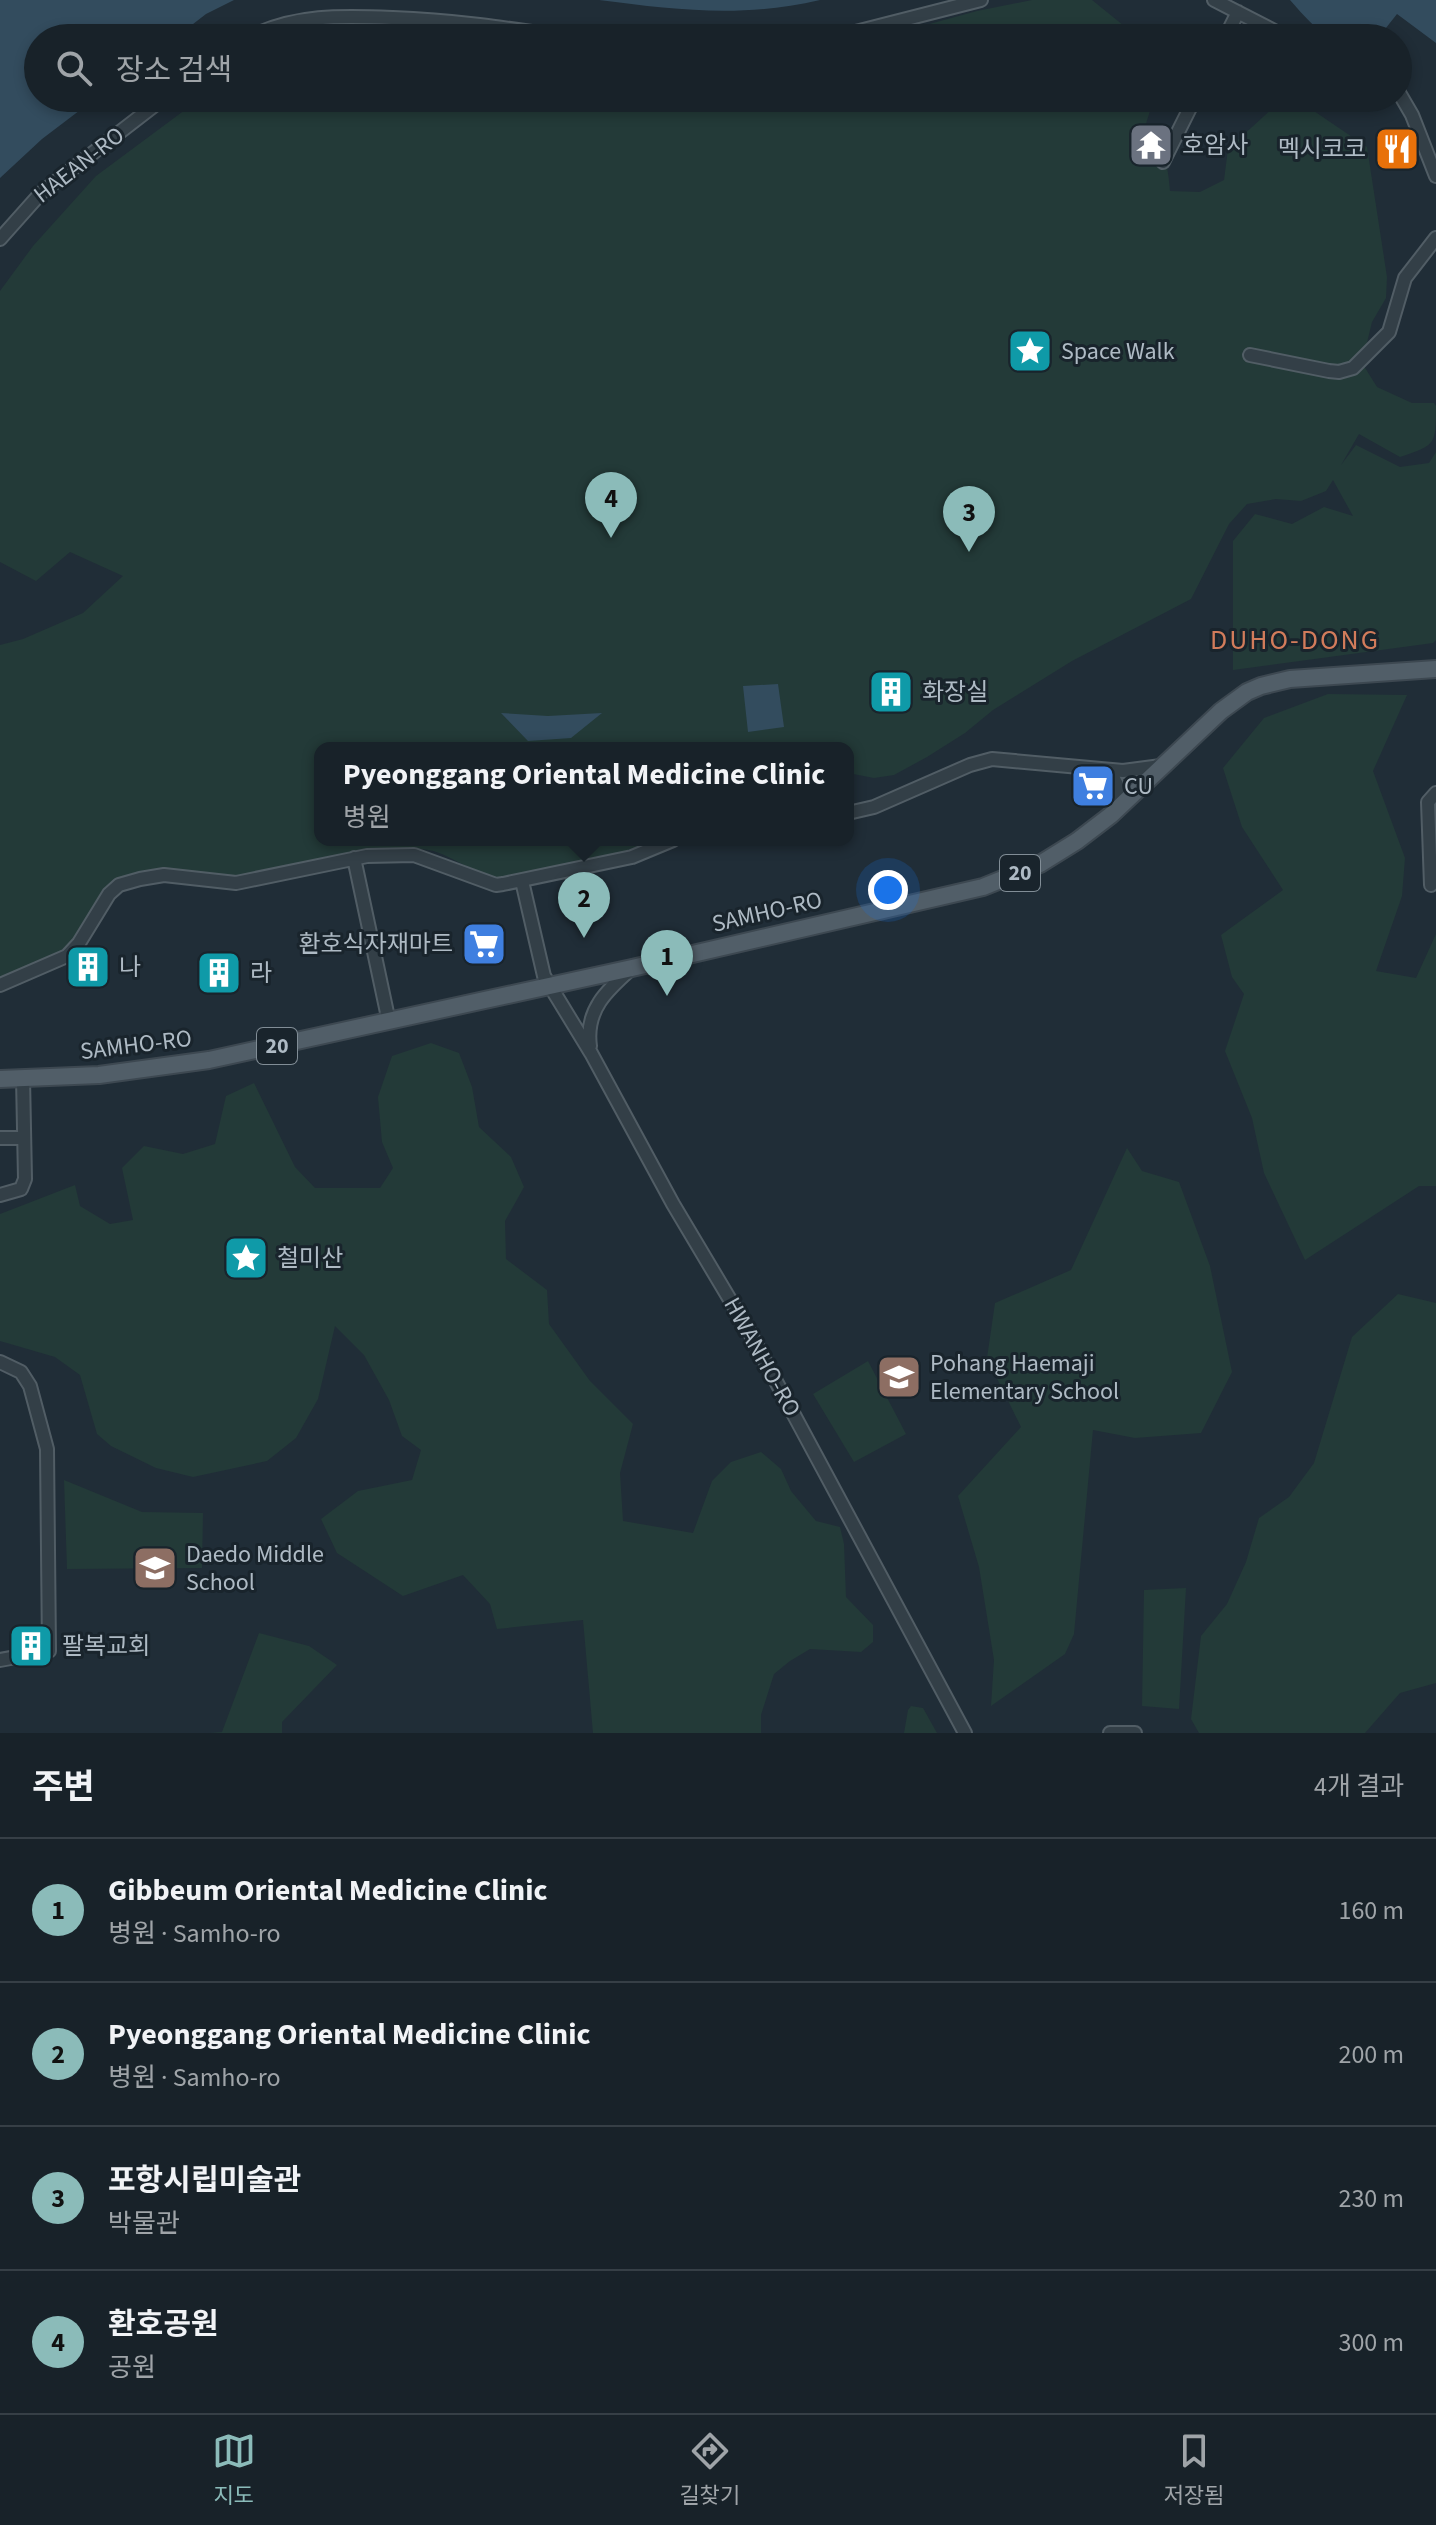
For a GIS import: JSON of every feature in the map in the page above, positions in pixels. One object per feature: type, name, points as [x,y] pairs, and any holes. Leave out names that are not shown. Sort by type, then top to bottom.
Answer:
[{"type":"main road","name":"SAMHO-RO","points":[[0,1079],[99,1075],[176,1066],[389,1022],[983,887],[1040,864],[1077,841],[1111,815],[1227,706],[1261,686],[1290,679],[1436,669]]},
{"type":"street","points":[[887,24],[981,0]]},
{"type":"street","points":[[1214,0],[1261,24]]},
{"type":"street","points":[[1232,24],[1238,12]]},
{"type":"street","points":[[282,24],[314,17],[341,16],[477,24]]},
{"type":"street","name":"HAEAN-RO","points":[[0,239],[41,193],[146,112]]},
{"type":"street","points":[[1163,162],[1188,112]]},
{"type":"street","points":[[1410,112],[1436,176]]},
{"type":"street","points":[[1250,355],[1329,371],[1353,368],[1389,332],[1405,278],[1436,238]]},
{"type":"street","points":[[854,812],[874,807],[970,765],[992,759],[1100,770],[1137,771],[1162,766]]},
{"type":"street","points":[[1100,770],[1110,774],[1118,785],[1117,801],[1111,815]]},
{"type":"street","points":[[1431,885],[1428,802],[1436,793]]},
{"type":"street","points":[[0,985],[67,956],[79,943],[109,894],[129,881],[164,875],[236,883],[354,858],[414,855],[496,885],[632,857],[659,846]]},
{"type":"street","points":[[354,858],[389,1022]]},
{"type":"street","name":"HWANHO-RO","points":[[522,881],[540,965],[550,986],[758,1348],[965,1733]]},
{"type":"street","points":[[591,1053],[589,1026],[597,1005],[614,983],[632,968]]},
{"type":"street","points":[[0,1195],[15,1192],[24,1185],[23,1078]]},
{"type":"street","points":[[0,1138],[24,1138]]},
{"type":"street","points":[[0,1362],[21,1372],[30,1386],[47,1449],[49,1651],[0,1658]]},
{"type":"street","points":[[1110,1733],[1135,1733]]},
{"type":"green space","points":[[1032,0],[1092,0],[1122,24],[929,24]]},
{"type":"green space","points":[[182,112],[1150,112],[1144,130],[1164,158],[1170,191],[1200,192],[1224,180],[1228,149],[1269,112],[1315,112],[1367,147],[1387,277],[1386,298],[1372,322],[1362,363],[1377,387],[1412,403],[1434,403],[1436,406],[1434,436],[1427,446],[1400,457],[1359,434],[1341,465],[1356,445],[1400,467],[1429,463],[1436,452],[1436,640],[1433,643],[1233,670],[1233,541],[1255,514],[1292,524],[1324,507],[1353,516],[1333,480],[1326,491],[1301,501],[1276,499],[1247,504],[1229,524],[1191,599],[1072,661],[993,710],[965,733],[894,775],[874,778],[854,774],[854,742],[314,742],[314,846],[639,846],[572,866],[524,876],[489,876],[439,853],[421,849],[351,854],[228,878],[175,869],[139,873],[122,878],[113,886],[62,954],[0,980],[0,645],[23,639],[83,613],[123,576],[70,552],[36,581],[0,562],[0,291],[33,246],[96,176]]},
{"type":"green space","points":[[1328,694],[1407,695],[1373,771],[1405,858],[1402,896],[1376,971],[1416,978],[1436,934],[1436,1186],[1419,1186],[1305,1260],[1264,1173],[1252,1118],[1225,1051],[1244,994],[1232,977],[1221,935],[1283,890],[1242,827],[1223,768],[1264,718]]},
{"type":"green space","points":[[431,1043],[459,1053],[472,1087],[479,1127],[511,1157],[524,1187],[505,1221],[506,1259],[547,1290],[549,1324],[590,1381],[633,1424],[620,1473],[623,1521],[693,1533],[712,1481],[731,1462],[761,1452],[781,1469],[791,1491],[816,1521],[840,1527],[844,1544],[846,1597],[873,1625],[873,1642],[861,1652],[810,1649],[774,1674],[761,1715],[761,1733],[593,1733],[583,1620],[497,1629],[490,1604],[463,1575],[403,1596],[337,1553],[321,1519],[358,1491],[412,1480],[421,1450],[402,1436],[389,1400],[364,1355],[335,1326],[318,1399],[296,1438],[267,1461],[193,1477],[156,1468],[111,1446],[97,1434],[80,1375],[55,1357],[0,1341],[0,1214],[75,1185],[80,1206],[110,1224],[133,1220],[122,1168],[144,1146],[183,1154],[215,1144],[226,1096],[254,1083],[295,1167],[315,1188],[380,1188],[393,1168],[382,1142],[378,1097],[392,1056]]},
{"type":"green space","points":[[1127,1148],[1142,1171],[1179,1182],[1210,1266],[1232,1372],[1201,1433],[1135,1438],[1093,1430],[1074,1634],[1065,1654],[991,1706],[994,1660],[979,1567],[958,1496],[1021,1427],[987,1358],[995,1303],[1071,1270]]},
{"type":"green space","points":[[1398,1294],[1436,1303],[1436,1683],[1400,1693],[1365,1733],[1199,1733],[1191,1719],[1201,1636],[1227,1604],[1246,1562],[1259,1518],[1289,1497],[1314,1463],[1352,1337]]},
{"type":"green space","points":[[868,1361],[906,1434],[854,1462],[813,1394]]},
{"type":"green space","points":[[64,1480],[142,1512],[203,1513],[202,1568],[67,1569]]},
{"type":"green space","points":[[1186,1588],[1179,1709],[1142,1706],[1144,1590]]},
{"type":"green space","points":[[259,1633],[309,1646],[337,1665],[282,1722],[282,1733],[210,1733],[222,1732]]},
{"type":"green space","points":[[911,1706],[923,1708],[937,1733],[904,1733]]},
{"type":"water","points":[[0,0],[234,0],[193,24],[24,24],[24,112],[78,112],[42,139],[0,178]]},
{"type":"water","points":[[599,0],[820,0],[736,11]]},
{"type":"water","points":[[1290,0],[1436,0],[1436,43],[1397,14],[1389,24],[1311,23]]},
{"type":"water","points":[[778,684],[784,727],[748,732],[743,686]]},
{"type":"water","points":[[501,713],[548,716],[602,713],[571,738],[528,741]]},
{"type":"place","name":"호암사","points":[[1151,145]]},
{"type":"place","name":"멕시코코","points":[[1397,149]]},
{"type":"place","name":"Space Walk","points":[[1030,351]]},
{"type":"place","name":"환호공원","points":[[611,538]]},
{"type":"place","name":"포항시립미술관","points":[[969,552]]},
{"type":"place","name":"화장실","points":[[891,692]]},
{"type":"place","name":"CU","points":[[1093,786]]},
{"type":"place","name":"Pyeonggang Oriental Medicine Clinic","points":[[584,938]]},
{"type":"place","name":"환호식자재마트","points":[[484,944]]},
{"type":"place","name":"나","points":[[88,967]]},
{"type":"place","name":"라","points":[[219,973]]},
{"type":"place","name":"Gibbeum Oriental Medicine Clinic","points":[[667,996]]},
{"type":"place","name":"철미산","points":[[246,1258]]},
{"type":"place","name":"Pohang Haemaji Elementary School","points":[[899,1377]]},
{"type":"place","name":"Daedo Middle School","points":[[155,1568]]},
{"type":"place","name":"팔복교회","points":[[31,1646]]},
{"type":"district","name":"DUHO-DONG","points":[[1295,640]]}]
